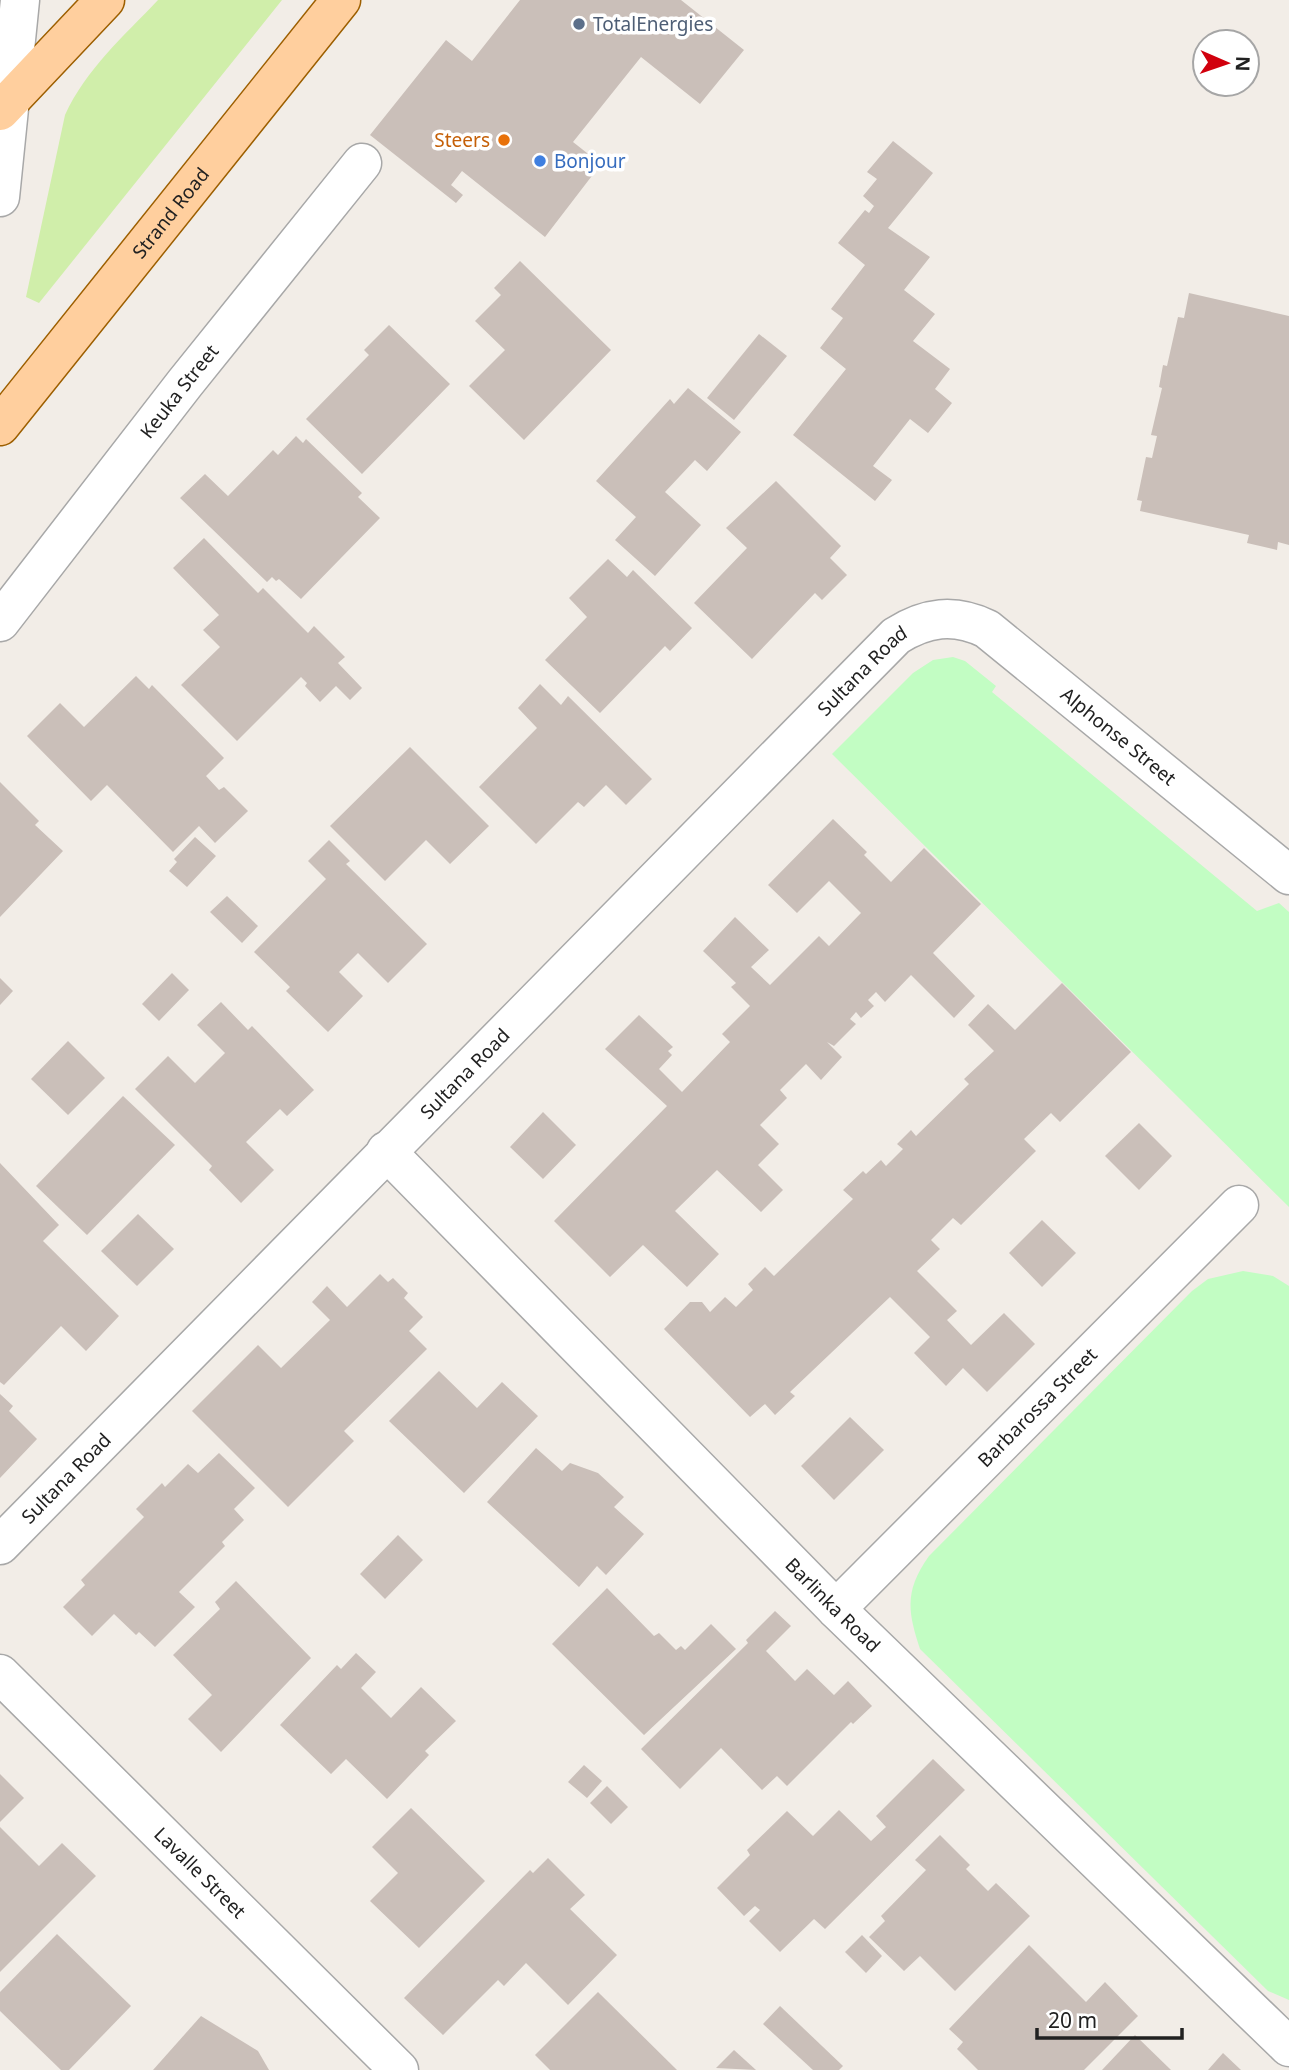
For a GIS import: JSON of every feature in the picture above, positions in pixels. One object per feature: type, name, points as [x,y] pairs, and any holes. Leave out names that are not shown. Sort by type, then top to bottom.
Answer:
[{"type":"main road","points":[[6,104],[105,0]]},
{"type":"main road","name":"Strand Road","points":[[0,426],[341,0]]},
{"type":"street","points":[[0,197],[6,104],[20,0]]},
{"type":"street","name":"Keuka Street","points":[[0,622],[185,383],[362,163]]},
{"type":"street","name":"Alphonse Street","points":[[937,619],[979,625],[998,636],[1287,869]]},
{"type":"street","name":"Sultana Road","points":[[0,1545],[896,636],[918,622],[937,619]]},
{"type":"street","name":"Barlinka Road","points":[[386,1152],[836,1609],[1289,2047]]},
{"type":"street","name":"Barbarossa Street","points":[[836,1609],[1239,1205]]},
{"type":"street","name":"Lavalle Street","points":[[0,1674],[399,2070]]},
{"type":"green space","points":[[158,0],[282,0],[39,303],[26,297],[65,115],[95,68]]},
{"type":"green space","points":[[953,657],[965,661],[996,686],[992,692],[1257,911],[1279,903],[1289,912],[1289,1207],[832,754],[913,673],[933,660]]},
{"type":"green space","points":[[1243,1271],[1273,1276],[1289,1286],[1289,2000],[1268,1991],[920,1649],[911,1611],[912,1590],[929,1556],[1192,1291],[1208,1279]]},
{"type":"building","points":[[520,0],[681,0],[744,50],[700,104],[641,57],[573,142],[601,164],[545,237],[462,171],[451,185],[463,195],[456,203],[370,135],[446,40],[472,61]]},
{"type":"building","points":[[893,141],[933,173],[888,228],[930,257],[904,290],[935,314],[913,341],[950,369],[935,389],[952,403],[928,433],[910,419],[873,466],[892,480],[875,501],[793,435],[846,369],[820,348],[843,318],[831,309],[865,265],[838,243],[865,210],[869,213],[874,206],[863,196],[877,179],[867,172]]},
{"type":"building","points":[[520,261],[611,350],[524,440],[469,386],[505,350],[475,321],[501,295],[494,288]]},
{"type":"building","points":[[1189,293],[1289,316],[1289,545],[1278,542],[1277,550],[1247,543],[1249,535],[1140,511],[1142,501],[1137,500],[1146,457],[1152,458],[1157,436],[1151,435],[1162,388],[1159,387],[1163,365],[1167,366],[1178,317],[1184,318]]},
{"type":"building","points":[[389,325],[450,384],[362,474],[306,419],[369,355],[364,350]]},
{"type":"building","points":[[759,334],[787,356],[734,420],[707,398]]},
{"type":"building","points":[[688,388],[741,432],[707,471],[695,460],[665,492],[701,525],[655,576],[615,540],[636,517],[596,481],[670,399],[674,404]]},
{"type":"building","points":[[296,436],[303,443],[306,439],[362,493],[358,497],[380,518],[301,599],[279,579],[276,581],[272,577],[267,582],[180,498],[205,474],[228,496],[273,450],[278,455]]},
{"type":"building","points":[[776,481],[841,546],[830,558],[847,575],[822,600],[815,593],[752,659],[694,603],[747,548],[726,528]]},
{"type":"building","points":[[204,538],[258,593],[263,588],[308,633],[314,626],[345,657],[338,663],[362,688],[350,700],[336,686],[320,702],[305,686],[307,683],[301,677],[237,741],[181,685],[220,647],[203,630],[219,615],[173,568]]},
{"type":"building","points":[[608,559],[627,577],[633,570],[692,628],[670,651],[665,646],[600,713],[545,660],[587,617],[569,598]]},
{"type":"building","points":[[136,676],[149,689],[152,685],[224,758],[206,776],[219,790],[224,787],[248,811],[215,843],[199,826],[173,852],[107,785],[91,801],[27,736],[60,703],[84,727]]},
{"type":"building","points":[[540,684],[561,705],[568,696],[652,779],[626,805],[606,785],[584,807],[578,802],[536,844],[479,787],[537,728],[518,708]]},
{"type":"building","points":[[410,747],[489,826],[450,864],[426,840],[385,881],[330,826]]},
{"type":"building","points":[[0,782],[39,821],[35,825],[63,851],[0,917]]},
{"type":"building","points":[[833,819],[867,852],[864,855],[891,882],[924,848],[981,904],[933,953],[975,996],[954,1018],[911,975],[885,1002],[876,992],[868,1000],[874,1006],[861,1018],[856,1012],[850,1019],[856,1024],[834,1046],[827,1042],[842,1057],[821,1080],[806,1064],[780,1090],[787,1098],[760,1125],[779,1144],[758,1165],[783,1190],[761,1212],[717,1170],[675,1211],[719,1254],[687,1287],[643,1245],[610,1277],[554,1221],[667,1106],[605,1049],[639,1015],[673,1047],[668,1051],[672,1055],[659,1069],[682,1092],[730,1042],[722,1034],[750,1006],[731,987],[736,983],[703,951],[735,917],[769,950],[751,967],[770,985],[819,936],[829,946],[861,913],[829,881],[797,913],[768,885]]},
{"type":"building","points":[[195,837],[216,856],[187,887],[169,871],[177,862],[174,859]]},
{"type":"building","points":[[329,840],[350,861],[346,864],[427,944],[388,983],[358,953],[339,972],[363,996],[328,1032],[286,991],[290,987],[254,952],[326,879],[308,861]]},
{"type":"building","points":[[227,896],[258,926],[242,943],[210,912]]},
{"type":"building","points":[[172,973],[189,990],[159,1021],[142,1004]]},
{"type":"building","points":[[0,978],[13,991],[0,1005]]},
{"type":"building","points":[[1062,983],[1131,1052],[1060,1122],[1051,1113],[1024,1139],[1036,1151],[961,1225],[953,1218],[931,1240],[940,1249],[917,1271],[957,1311],[947,1320],[971,1345],[1004,1313],[1035,1344],[987,1392],[963,1368],[946,1386],[914,1353],[930,1337],[890,1297],[790,1392],[795,1396],[775,1415],[765,1404],[750,1417],[664,1329],[690,1302],[702,1302],[710,1312],[725,1297],[736,1307],[753,1290],[748,1284],[765,1267],[774,1276],[853,1199],[843,1190],[863,1171],[866,1174],[881,1160],[886,1166],[903,1149],[897,1144],[911,1130],[916,1136],[969,1084],[964,1079],[994,1051],[968,1025],[988,1004],[1015,1030]]},
{"type":"building","points":[[221,1002],[248,1030],[252,1026],[314,1090],[287,1116],[280,1109],[246,1142],[274,1170],[241,1203],[209,1170],[212,1166],[135,1089],[168,1056],[195,1083],[225,1053],[197,1025]]},
{"type":"building","points":[[68,1041],[105,1078],[68,1115],[31,1079]]},
{"type":"building","points":[[123,1096],[175,1145],[87,1235],[36,1186]]},
{"type":"building","points":[[543,1112],[576,1145],[543,1179],[510,1147]]},
{"type":"building","points":[[1139,1123],[1172,1156],[1139,1190],[1105,1156]]},
{"type":"building","points":[[0,1163],[59,1225],[43,1241],[119,1316],[86,1351],[61,1326],[4,1385],[0,1382]]},
{"type":"building","points":[[138,1214],[174,1249],[137,1286],[101,1251]]},
{"type":"building","points":[[1042,1220],[1076,1253],[1042,1287],[1009,1253]]},
{"type":"building","points":[[380,1274],[388,1282],[393,1278],[408,1293],[404,1298],[423,1317],[409,1331],[427,1349],[344,1431],[354,1441],[288,1507],[192,1411],[258,1345],[281,1368],[330,1320],[312,1302],[327,1286],[347,1307]]},
{"type":"building","points":[[439,1371],[477,1408],[502,1382],[538,1416],[464,1493],[389,1421]]},
{"type":"building","points":[[0,1394],[13,1406],[9,1411],[37,1439],[0,1478]]},
{"type":"building","points":[[850,1417],[884,1450],[834,1500],[801,1466]]},
{"type":"building","points":[[536,1448],[562,1471],[570,1463],[598,1473],[624,1497],[614,1507],[644,1534],[606,1575],[597,1566],[579,1587],[487,1502]]},
{"type":"building","points":[[219,1453],[255,1488],[234,1509],[244,1520],[222,1542],[225,1546],[179,1592],[195,1607],[155,1647],[139,1632],[136,1635],[114,1614],[92,1636],[63,1607],[85,1585],[81,1580],[144,1517],[136,1509],[162,1483],[165,1487],[188,1464],[198,1473]]},
{"type":"building","points":[[398,1535],[423,1560],[385,1599],[360,1574]]},
{"type":"building","points":[[236,1581],[311,1658],[221,1752],[188,1719],[212,1695],[173,1655],[220,1609],[215,1602]]},
{"type":"building","points":[[607,1588],[654,1636],[659,1633],[676,1650],[681,1646],[685,1650],[711,1624],[736,1649],[644,1735],[552,1644]]},
{"type":"building","points":[[775,1611],[791,1626],[766,1651],[795,1681],[807,1669],[834,1695],[848,1681],[872,1706],[853,1724],[851,1722],[787,1786],[777,1776],[762,1790],[721,1748],[680,1789],[641,1749],[748,1643],[746,1640]]},
{"type":"building","points":[[356,1653],[376,1672],[361,1688],[391,1718],[421,1687],[456,1721],[425,1751],[429,1755],[387,1799],[346,1759],[331,1774],[280,1725],[337,1665],[341,1669]]},
{"type":"building","points":[[933,1759],[965,1790],[825,1929],[814,1919],[780,1952],[749,1921],[760,1910],[755,1906],[744,1916],[717,1888],[750,1855],[747,1850],[787,1811],[813,1836],[839,1810],[871,1841],[886,1827],[876,1816]]},
{"type":"building","points":[[584,1765],[602,1781],[587,1798],[568,1782]]},
{"type":"building","points":[[0,1774],[24,1798],[0,1822]]},
{"type":"building","points":[[607,1786],[628,1807],[611,1824],[590,1803]]},
{"type":"building","points":[[411,1808],[485,1881],[419,1948],[370,1901],[398,1873],[372,1847]]},
{"type":"building","points":[[0,1827],[39,1866],[62,1843],[96,1876],[0,1972]]},
{"type":"building","points":[[940,1835],[970,1865],[966,1869],[988,1891],[996,1883],[1030,1916],[955,1991],[920,1956],[904,1971],[869,1937],[885,1921],[881,1916],[926,1870],[915,1860]]},
{"type":"building","points":[[548,1858],[585,1895],[570,1909],[617,1955],[568,2005],[526,1963],[504,1986],[498,1980],[443,2035],[404,1998],[530,1870],[533,1873]]},
{"type":"building","points":[[57,1934],[131,2006],[69,2070],[61,2070],[0,2011],[0,1992]]},
{"type":"building","points":[[862,1935],[882,1956],[866,1973],[845,1952]]},
{"type":"building","points":[[1029,1945],[1086,2002],[1105,1982],[1138,2016],[1084,2070],[978,2070],[957,2049],[963,2042],[949,2029]]},
{"type":"building","points":[[598,1992],[677,2070],[550,2070],[535,2055]]},
{"type":"building","points":[[780,2006],[843,2066],[839,2070],[813,2070],[763,2024]]},
{"type":"building","points":[[201,2016],[258,2051],[269,2070],[153,2070]]},
{"type":"building","points":[[1135,2035],[1171,2070],[1102,2070]]},
{"type":"building","points":[[734,2050],[756,2070],[716,2068]]},
{"type":"building","points":[[1223,2053],[1241,2070],[1208,2070]]},
{"type":"place","name":"TotalEnergies","points":[[579,24]]},
{"type":"place","name":"Steers","points":[[504,140]]},
{"type":"place","name":"Bonjour","points":[[540,161]]}]
